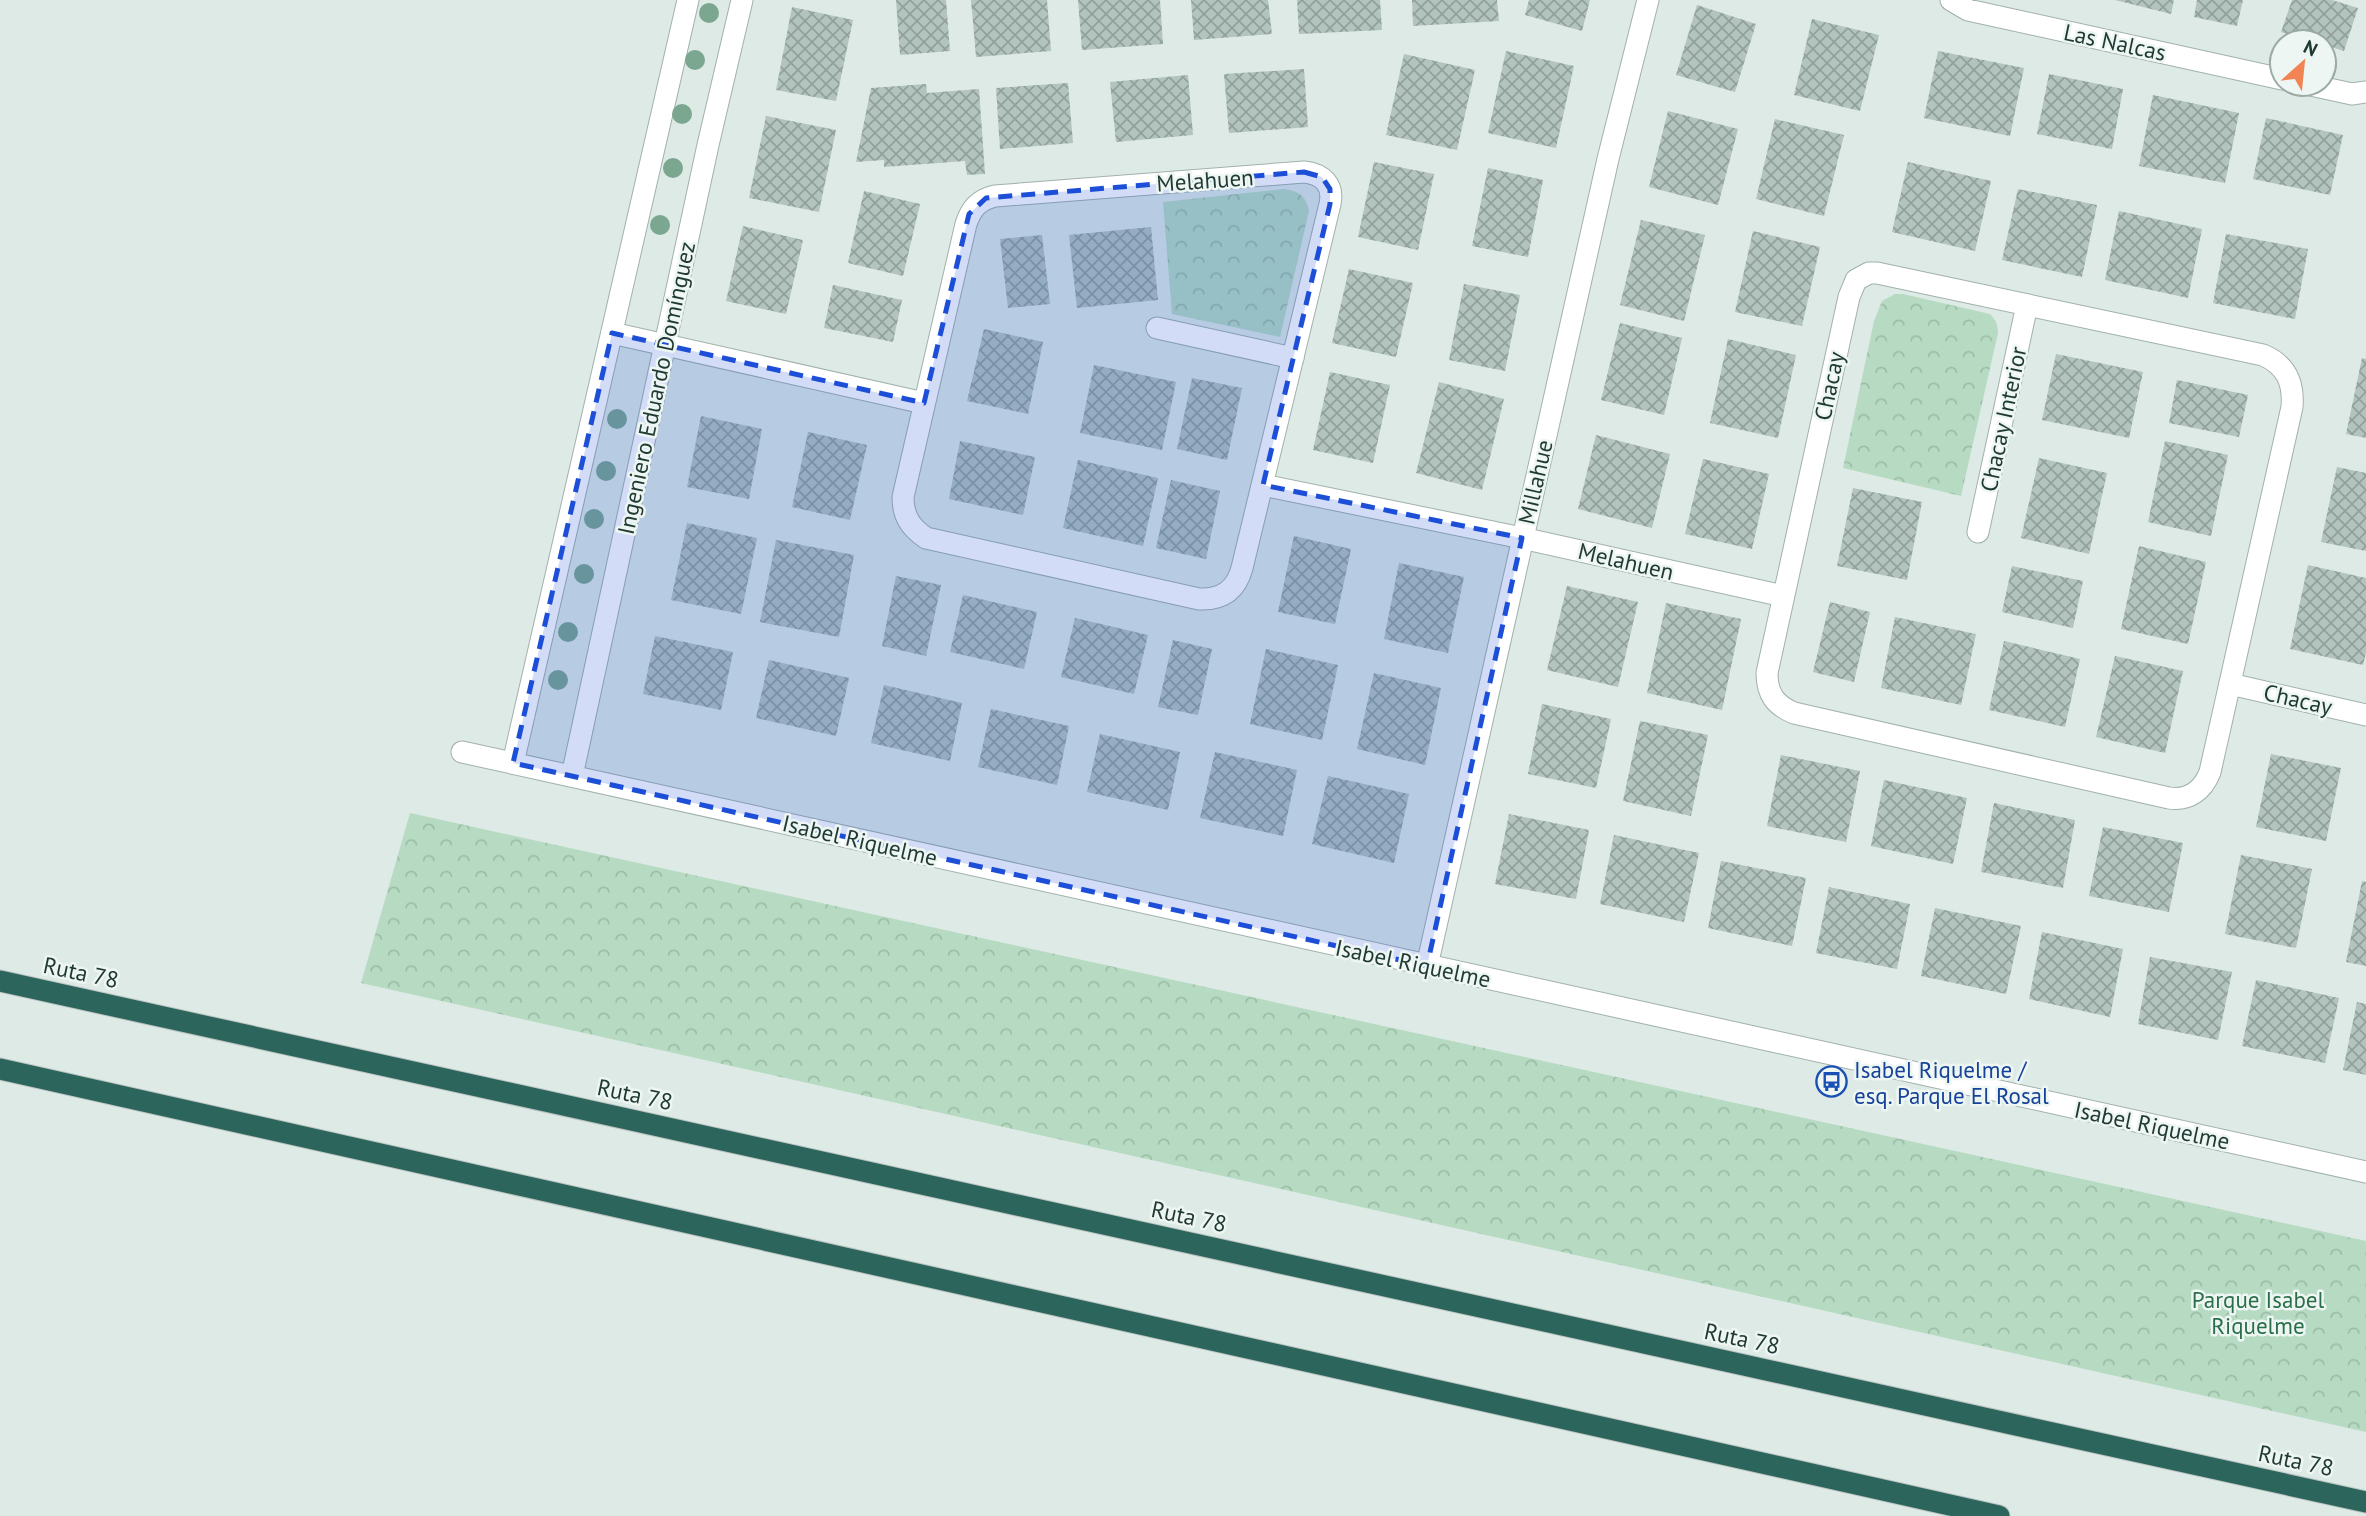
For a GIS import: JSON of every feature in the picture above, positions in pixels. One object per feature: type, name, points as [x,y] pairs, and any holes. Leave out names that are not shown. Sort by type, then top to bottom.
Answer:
[{"type":"highway","name":"Ruta 78","points":[[0,981],[2366,1502]]},
{"type":"highway","points":[[0,1069],[1999,1516]]},
{"type":"street","points":[[513,763],[688,0]]},
{"type":"street","name":"Ingeniero Eduardo Domínguez","points":[[572,776],[726,62],[742,0]]},
{"type":"street","name":"Millahue","points":[[1427,966],[1608,159],[1648,0]]},
{"type":"street","name":"Las Nalcas","points":[[1951,0],[1968,10],[2268,76]]},
{"type":"street","points":[[2338,91],[2352,94],[2366,92]]},
{"type":"street","name":"Melahuen","points":[[1304,172],[1322,177],[1332,196],[1293,358],[1239,580],[1228,593],[1209,600],[1199,599],[926,538],[916,531],[905,517],[903,497],[923,403],[969,214],[979,202],[995,196],[1304,172]]},
{"type":"street","name":"Chacay","points":[[1869,273],[1877,273],[2027,305],[2263,355],[2273,360],[2287,374],[2293,392],[2292,407],[2207,781],[2202,788],[2186,797],[2169,798],[1794,713],[1783,708],[1770,693],[1767,673],[1783,596],[1849,297],[1856,280],[1869,273]]},
{"type":"street","name":"Chacay Interior","points":[[1978,532],[2027,305]]},
{"type":"street","points":[[1157,328],[1293,358]]},
{"type":"street","points":[[612,333],[923,403]]},
{"type":"street","name":"Melahuen","points":[[1263,485],[1522,538],[1783,596]]},
{"type":"street","name":"Chacay","points":[[2230,684],[2366,715]]},
{"type":"street","name":"Isabel Riquelme","points":[[461,752],[2366,1172]]},
{"type":"highlighted area","points":[[1304,172],[1322,177],[1330,189],[1330,204],[1263,485],[1522,538],[1427,966],[513,763],[612,333],[924,403],[969,214],[986,198]]},
{"type":"green space","points":[[1284,189],[1301,195],[1309,211],[1280,337],[1172,314],[1163,202]]},
{"type":"green space","points":[[1895,294],[1990,314],[1997,325],[1998,333],[1961,496],[1843,468],[1874,321],[1882,301]]},
{"type":"green space","name":"Parque Isabel Riquelme","points":[[410,813],[2366,1241],[2366,1432],[361,983]]},
{"type":"building","points":[[896,0],[946,0],[950,51],[900,55]]},
{"type":"building","points":[[971,0],[1047,0],[1051,51],[976,57]]},
{"type":"building","points":[[1078,0],[1160,0],[1163,44],[1082,50]]},
{"type":"building","points":[[1191,0],[1268,0],[1272,34],[1194,40]]},
{"type":"building","points":[[1297,0],[1380,0],[1382,30],[1299,34]]},
{"type":"building","points":[[1412,0],[1497,0],[1499,21],[1413,26]]},
{"type":"building","points":[[1529,0],[1590,0],[1582,31],[1525,15]]},
{"type":"building","points":[[2115,0],[2174,0],[2171,14]]},
{"type":"building","points":[[2197,0],[2243,0],[2237,26],[2194,17]]},
{"type":"building","points":[[2292,0],[2332,0],[2358,8],[2344,51],[2338,49],[2338,28],[2282,28]]},
{"type":"building","points":[[1697,5],[1756,24],[1735,92],[1676,75]]},
{"type":"building","points":[[792,7],[853,20],[836,101],[776,90]]},
{"type":"building","points":[[1812,19],[1879,35],[1860,111],[1794,95]]},
{"type":"building","points":[[1506,51],[1574,66],[1556,148],[1488,133]]},
{"type":"building","points":[[1938,51],[2024,68],[2010,136],[1924,118]]},
{"type":"building","points":[[1404,54],[1475,70],[1457,150],[1386,135]]},
{"type":"building","points":[[1304,69],[1308,127],[1229,133],[1224,74]]},
{"type":"building","points":[[2049,74],[2123,89],[2112,149],[2037,134]]},
{"type":"building","points":[[1188,75],[1193,135],[1116,142],[1110,82]]},
{"type":"building","points":[[1068,83],[1073,143],[1000,149],[996,88]]},
{"type":"building","points":[[926,84],[927,93],[979,89],[985,174],[967,175],[965,161],[884,167],[884,160],[856,162],[871,88]]},
{"type":"building","points":[[2153,95],[2239,113],[2225,183],[2139,166]]},
{"type":"building","points":[[1668,111],[1738,129],[1718,205],[1649,187]]},
{"type":"building","points":[[766,116],[836,130],[819,212],[749,198]]},
{"type":"building","points":[[2266,118],[2343,135],[2330,195],[2253,179]]},
{"type":"building","points":[[1775,119],[1844,135],[1824,216],[1756,199]]},
{"type":"building","points":[[1374,162],[1434,174],[1418,250],[1358,237]]},
{"type":"building","points":[[1908,162],[1991,181],[1975,251],[1892,232]]},
{"type":"building","points":[[1488,168],[1543,180],[1528,257],[1472,246]]},
{"type":"building","points":[[2018,189],[2097,205],[2082,277],[2002,260]]},
{"type":"building","points":[[864,191],[920,204],[903,276],[848,263]]},
{"type":"building","points":[[2119,211],[2202,229],[2188,298],[2105,280]]},
{"type":"building","points":[[1641,220],[1705,235],[1684,321],[1620,305]]},
{"type":"building","points":[[743,226],[803,240],[786,314],[726,301]]},
{"type":"building","points":[[1151,227],[1158,300],[1077,308],[1069,235]]},
{"type":"building","points":[[1753,231],[1820,247],[1802,326],[1735,312]]},
{"type":"building","points":[[2226,234],[2308,249],[2295,319],[2213,303]]},
{"type":"building","points":[[1042,235],[1050,304],[1008,308],[1000,239]]},
{"type":"building","points":[[1349,269],[1413,283],[1396,357],[1332,343]]},
{"type":"building","points":[[1464,284],[1520,295],[1505,371],[1449,360]]},
{"type":"building","points":[[833,285],[902,300],[893,342],[824,328]]},
{"type":"building","points":[[1620,323],[1682,338],[1664,415],[1601,400]]},
{"type":"building","points":[[984,329],[1043,342],[1028,414],[967,401]]},
{"type":"building","points":[[1728,339],[1796,355],[1778,438],[1710,423]]},
{"type":"building","points":[[2056,354],[2143,372],[2129,438],[2042,420]]},
{"type":"building","points":[[2362,358],[2366,359],[2366,438],[2346,434]]},
{"type":"building","points":[[1094,365],[1176,382],[1162,450],[1080,433]]},
{"type":"building","points":[[1330,372],[1390,385],[1373,463],[1313,450]]},
{"type":"building","points":[[1192,378],[1242,388],[1227,460],[1177,449]]},
{"type":"building","points":[[2177,380],[2248,395],[2239,437],[2169,423]]},
{"type":"building","points":[[1439,382],[1504,399],[1482,490],[1416,473]]},
{"type":"building","points":[[701,416],[762,429],[749,499],[687,487]]},
{"type":"building","points":[[808,432],[867,445],[850,520],[792,507]]},
{"type":"building","points":[[1596,435],[1670,454],[1652,528],[1578,509]]},
{"type":"building","points":[[960,441],[1035,457],[1023,515],[949,499]]},
{"type":"building","points":[[2165,441],[2228,455],[2211,536],[2148,522]]},
{"type":"building","points":[[2039,458],[2107,473],[2089,554],[2021,538]]},
{"type":"building","points":[[1703,459],[1769,474],[1752,549],[1685,534]]},
{"type":"building","points":[[1078,460],[1158,478],[1143,546],[1063,528]]},
{"type":"building","points":[[2337,467],[2366,473],[2366,551],[2321,542]]},
{"type":"building","points":[[1171,480],[1220,491],[1206,559],[1156,548]]},
{"type":"building","points":[[1853,488],[1922,502],[1907,580],[1837,566]]},
{"type":"building","points":[[687,523],[757,538],[741,614],[671,600]]},
{"type":"building","points":[[1294,536],[1351,549],[1335,624],[1278,612]]},
{"type":"building","points":[[776,540],[854,555],[839,637],[760,622]]},
{"type":"building","points":[[2139,546],[2206,562],[2188,644],[2121,629]]},
{"type":"building","points":[[1399,563],[1464,577],[1448,653],[1384,639]]},
{"type":"building","points":[[2308,565],[2366,578],[2366,653],[2363,665],[2290,649]]},
{"type":"building","points":[[2012,566],[2083,581],[2073,628],[2002,612]]},
{"type":"building","points":[[896,576],[941,585],[926,656],[882,646]]},
{"type":"building","points":[[1567,586],[1638,602],[1618,687],[1547,670]]},
{"type":"building","points":[[963,595],[1037,612],[1024,669],[950,652]]},
{"type":"building","points":[[1830,602],[1870,612],[1854,682],[1813,672]]},
{"type":"building","points":[[1666,603],[1741,619],[1722,710],[1647,693]]},
{"type":"building","points":[[1895,617],[1976,634],[1961,705],[1881,688]]},
{"type":"building","points":[[1075,618],[1148,635],[1134,694],[1061,677]]},
{"type":"building","points":[[655,636],[733,652],[721,710],[643,694]]},
{"type":"building","points":[[1173,640],[1212,649],[1198,715],[1158,707]]},
{"type":"building","points":[[2004,641],[2080,659],[2065,727],[1989,710]]},
{"type":"building","points":[[1266,649],[1338,665],[1322,740],[1250,724]]},
{"type":"building","points":[[2115,656],[2183,671],[2165,753],[2096,737]]},
{"type":"building","points":[[769,660],[849,678],[836,736],[756,718]]},
{"type":"building","points":[[1374,673],[1441,688],[1425,765],[1357,749]]},
{"type":"building","points":[[884,685],[962,703],[950,761],[871,743]]},
{"type":"building","points":[[1542,704],[1611,719],[1596,788],[1528,774]]},
{"type":"building","points":[[991,709],[1069,726],[1057,785],[978,767]]},
{"type":"building","points":[[1640,721],[1708,735],[1691,816],[1623,801]]},
{"type":"building","points":[[1100,734],[1180,752],[1168,810],[1087,792]]},
{"type":"building","points":[[1215,752],[1297,770],[1283,836],[1200,818]]},
{"type":"building","points":[[2271,754],[2341,768],[2326,841],[2256,827]]},
{"type":"building","points":[[1781,755],[1860,771],[1846,842],[1767,826]]},
{"type":"building","points":[[1328,776],[1409,794],[1394,863],[1312,844]]},
{"type":"building","points":[[1884,780],[1967,798],[1953,864],[1871,846]]},
{"type":"building","points":[[1994,803],[2075,820],[2063,888],[1981,872]]},
{"type":"building","points":[[1509,814],[1589,830],[1576,899],[1495,884]]},
{"type":"building","points":[[2103,827],[2183,843],[2169,912],[2089,896]]},
{"type":"building","points":[[1614,835],[1699,853],[1684,922],[1600,904]]},
{"type":"building","points":[[2241,855],[2312,869],[2296,948],[2225,934]]},
{"type":"building","points":[[1721,861],[1806,878],[1792,946],[1708,928]]},
{"type":"building","points":[[2362,881],[2366,882],[2366,966],[2346,962]]},
{"type":"building","points":[[1829,887],[1910,904],[1897,969],[1816,953]]},
{"type":"building","points":[[1935,908],[2021,926],[2006,994],[1921,976]]},
{"type":"building","points":[[2042,932],[2123,949],[2110,1017],[2029,999]]},
{"type":"building","points":[[2150,957],[2232,972],[2218,1040],[2138,1024]]},
{"type":"building","points":[[2256,980],[2339,998],[2325,1063],[2242,1046]]},
{"type":"building","points":[[2357,1002],[2366,1004],[2366,1075],[2343,1070]]},
{"type":"place","name":"Isabel Riquelme / esq. Parque El Rosal","points":[[1831,1082]]}]
